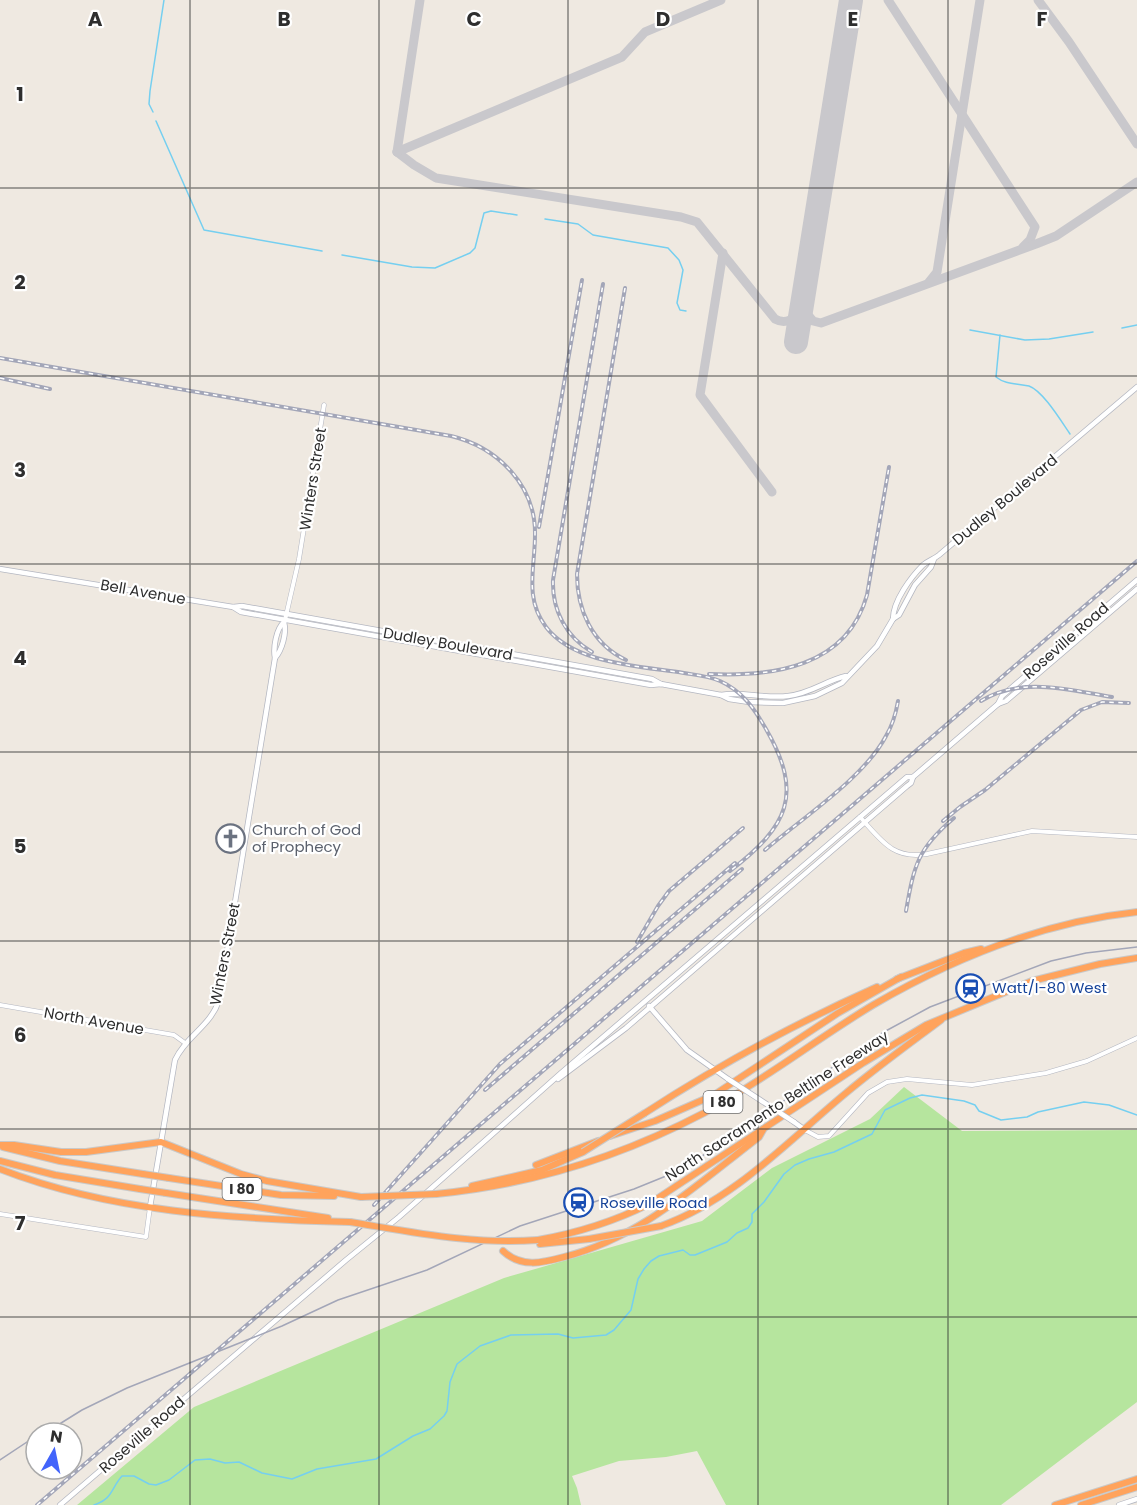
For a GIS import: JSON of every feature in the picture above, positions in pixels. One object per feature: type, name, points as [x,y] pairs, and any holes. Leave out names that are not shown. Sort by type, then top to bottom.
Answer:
[{"type":"highway","name":"North Sacramento Beltline Freeway","points":[[316,1193],[361,1197],[436,1194],[503,1185],[569,1168],[624,1149],[705,1113],[761,1080],[879,1002],[936,972],[996,946],[1045,930],[1137,912]]},
{"type":"highway","points":[[436,1194],[542,1170],[586,1150],[714,1070],[808,1018],[900,977],[964,953],[996,946]]},
{"type":"highway","name":"North Sacramento Beltline Freeway","points":[[539,1242],[621,1218],[664,1195],[907,1035],[951,1013],[1032,981],[1089,966],[1137,958]]},
{"type":"highway","points":[[536,1165],[584,1145],[655,1121],[714,1095],[838,1013],[900,977]]},
{"type":"highway","points":[[0,1169],[55,1189],[150,1207],[350,1222],[515,1245],[589,1239],[661,1226],[718,1200],[805,1130],[850,1089],[951,1013]]},
{"type":"highway","points":[[503,1251],[515,1261],[530,1263],[581,1253],[622,1237],[678,1200],[759,1137],[765,1127]]},
{"type":"highway","points":[[0,1146],[14,1145],[61,1152],[86,1152],[161,1142],[241,1173],[316,1193]]},
{"type":"highway","name":"I 80","points":[[0,1146],[60,1161],[280,1195],[316,1193]]},
{"type":"highway","name":"I 80","points":[[0,1161],[55,1175],[309,1218]]},
{"type":"highway","points":[[1054,1505],[1137,1477]]},
{"type":"highway","points":[[1080,1505],[1137,1487]]},
{"type":"main road","name":"Dudley Boulevard","points":[[285,619],[642,684],[661,684],[721,694],[729,699],[783,703],[805,699],[842,683],[846,676],[864,662],[877,646],[915,585],[934,560],[1137,387]]},
{"type":"main road","name":"Bell Avenue","points":[[0,569],[233,607],[241,612],[285,619]]},
{"type":"main road","name":"Roseville Road","points":[[998,704],[1002,696],[1137,580]]},
{"type":"main road","name":"Roseville Road","points":[[551,1084],[600,1049],[650,1007],[911,783],[913,777],[998,704],[1006,701],[1137,589]]},
{"type":"main road","name":"Winters Street","points":[[150,1207],[173,1068],[185,1043],[212,1017],[221,993],[275,658],[280,653],[285,619]]},
{"type":"main road","name":"Roseville Road","points":[[60,1505],[336,1268],[399,1217],[907,777],[913,777]]},
{"type":"main road","points":[[645,1002],[687,1050],[805,1130]]},
{"type":"main road","points":[[1119,1505],[1137,1499]]},
{"type":"street","name":"Winters Street","points":[[285,619],[299,559],[324,405]]},
{"type":"street","points":[[860,818],[885,845],[897,852],[910,855],[926,854],[1029,831],[1137,837]]},
{"type":"street","name":"North Avenue","points":[[0,1005],[174,1035],[185,1043]]},
{"type":"street","points":[[805,1130],[818,1137],[829,1136],[868,1093],[887,1082],[907,1079],[972,1085],[1046,1073],[1087,1061],[1137,1038]]},
{"type":"street","name":"Winters Street","points":[[0,1214],[146,1237],[150,1207]]},
{"type":"green space","points":[[904,1087],[962,1131],[1137,1130],[1137,1402],[1001,1505],[726,1505],[697,1451],[666,1457],[619,1461],[572,1476],[581,1505],[77,1505],[194,1407],[504,1278],[702,1221],[772,1168],[870,1119]]},
{"type":"waterway","points":[[153,112],[149,104],[150,91],[164,0]]},
{"type":"waterway","points":[[156,121],[204,230],[322,251]]},
{"type":"waterway","points":[[342,255],[412,267],[435,268],[470,253],[475,248],[484,213],[491,211],[517,215]]},
{"type":"waterway","points":[[545,219],[578,224],[593,235],[668,248],[679,260],[683,270],[677,303],[680,310],[686,311]]},
{"type":"waterway","points":[[1122,328],[1137,325]]},
{"type":"waterway","points":[[970,330],[1025,340],[1049,339],[1093,332]]},
{"type":"waterway","points":[[1000,335],[996,377],[1034,389],[1051,407],[1070,434]]},
{"type":"waterway","points":[[94,1505],[105,1500],[122,1476],[134,1476],[156,1485],[169,1480],[195,1460],[239,1462],[262,1473],[292,1479],[317,1469],[376,1459],[413,1436],[430,1429],[444,1416],[447,1411],[450,1382],[457,1364],[480,1346],[511,1335],[558,1334],[573,1338],[606,1335],[614,1330],[631,1310],[638,1279],[651,1261],[659,1256],[683,1250],[690,1255],[695,1255],[727,1242],[737,1233],[748,1228],[752,1222],[752,1214],[764,1202],[784,1174],[795,1165],[834,1152],[872,1134],[885,1110],[910,1098],[922,1095],[964,1101],[975,1105],[979,1111],[1001,1120],[1027,1117],[1038,1112],[1084,1102],[1109,1105],[1137,1115]]},
{"type":"taxiway","points":[[397,152],[420,0]]},
{"type":"taxiway","points":[[397,152],[622,57],[645,32],[721,0]]},
{"type":"taxiway","points":[[888,0],[1035,227],[1030,240],[1023,247]]},
{"type":"taxiway","points":[[929,282],[937,272],[980,0]]},
{"type":"taxiway","points":[[1038,0],[1137,144]]},
{"type":"taxiway","points":[[397,152],[436,178],[681,217],[697,222],[775,319],[786,321],[801,312]]},
{"type":"taxiway","points":[[802,308],[813,321],[821,323],[1036,244],[1056,236],[1137,182]]},
{"type":"taxiway","points":[[723,253],[700,395],[772,492]]},
{"type":"runway","points":[[796,342],[851,0]]},
{"type":"tram line","points":[[64,1421],[127,1388],[282,1326],[338,1300],[427,1270],[520,1226],[634,1189],[671,1174],[714,1149],[882,1033],[930,1007],[1051,961],[1086,953],[1137,947]]},
{"type":"tram line","points":[[0,1460],[24,1444]]},
{"type":"railway","points":[[539,527],[582,280]]},
{"type":"railway","points":[[592,652],[575,639],[562,622],[555,602],[553,580],[603,284]]},
{"type":"railway","points":[[625,288],[577,574],[580,600],[589,624],[604,645],[626,660]]},
{"type":"railway","points":[[0,358],[451,436],[484,449],[511,471],[529,500],[534,517],[532,582],[535,605],[546,627],[558,639],[573,649],[609,661],[720,681],[747,701],[766,729],[778,752],[785,773],[787,791],[784,808],[777,824],[765,839],[730,871]]},
{"type":"railway","points":[[0,378],[50,389]]},
{"type":"railway","points":[[709,674],[758,673],[782,669],[804,663],[825,652],[843,638],[857,619],[867,595],[889,467]]},
{"type":"railway","points":[[37,1505],[1137,561]]},
{"type":"railway","points":[[981,701],[996,693],[1029,687],[1062,689],[1112,697]]},
{"type":"railway","points":[[765,850],[831,797],[863,767],[876,752],[888,732],[898,701]]},
{"type":"railway","points":[[943,821],[985,790],[1081,710],[1102,702],[1129,703]]},
{"type":"railway","points":[[906,911],[919,859],[932,839],[954,818]]},
{"type":"railway","points":[[637,942],[669,891],[743,828]]},
{"type":"railway","points":[[374,1205],[500,1064],[735,863]]},
{"type":"railway","points":[[485,1090],[742,869]]},
{"type":"place","name":"Church of God of Prophecy","points":[[231,839]]},
{"type":"place","name":"Watt/I-80 West","points":[[971,988]]},
{"type":"place","name":"Roseville Road","points":[[579,1203]]}]
